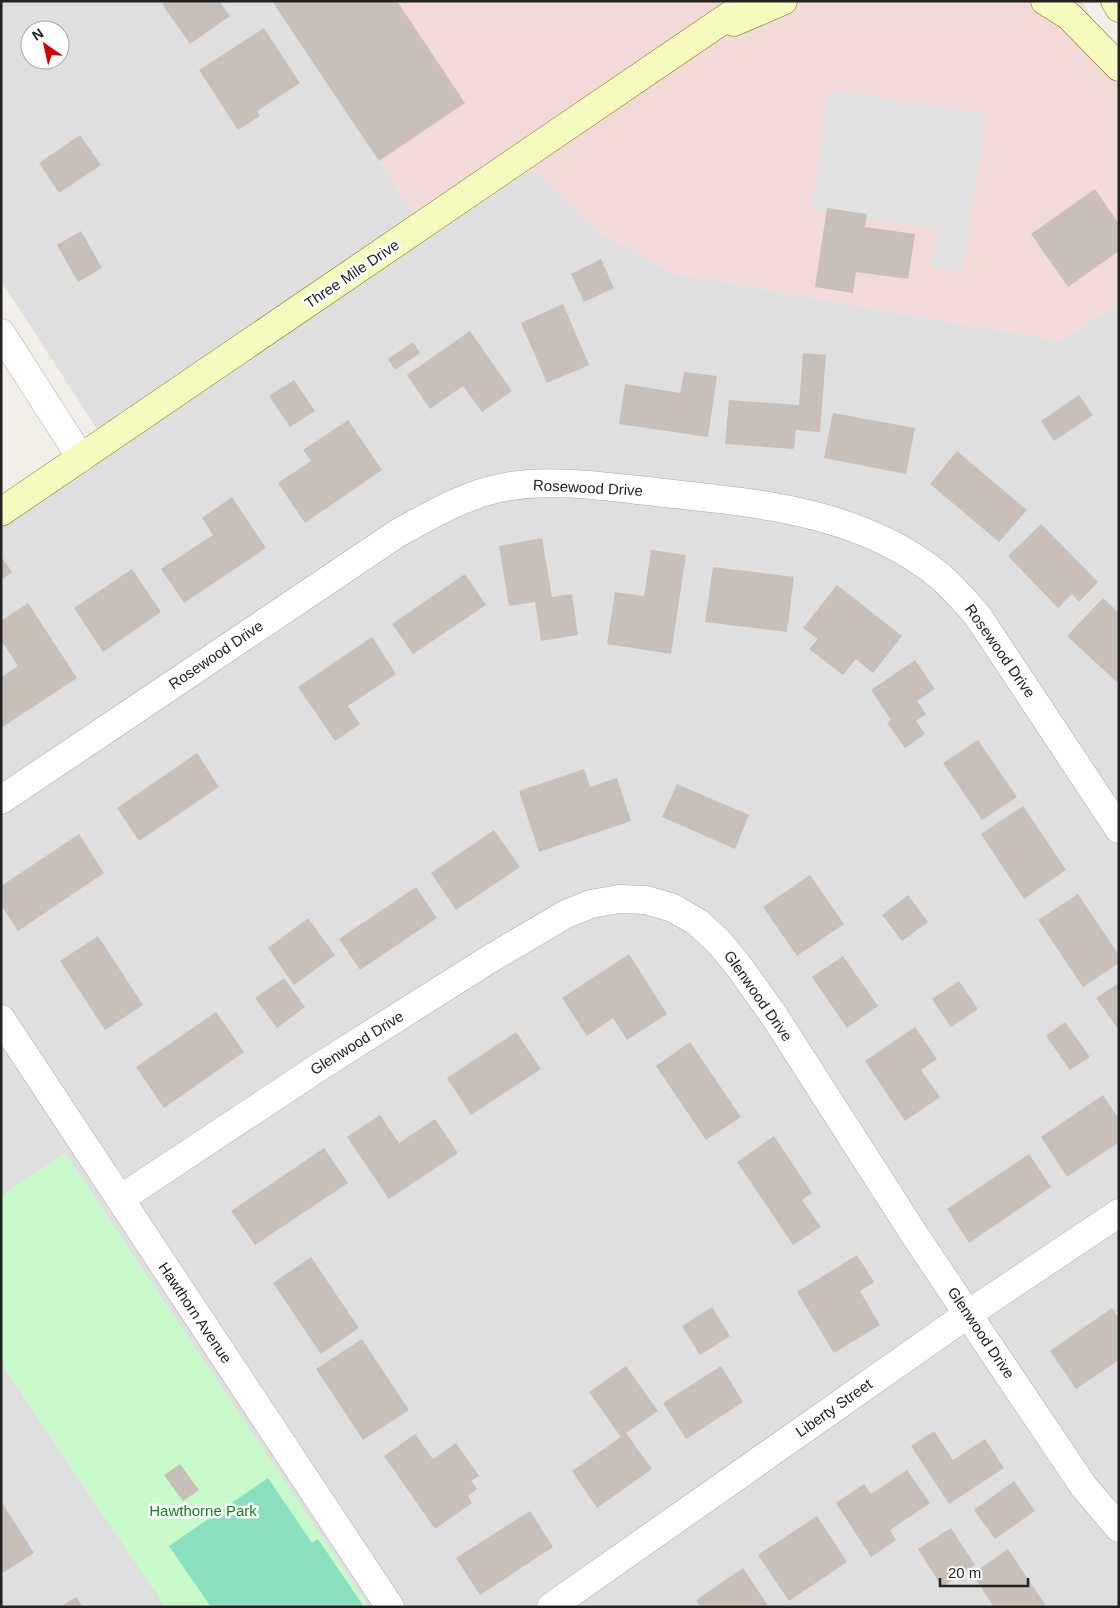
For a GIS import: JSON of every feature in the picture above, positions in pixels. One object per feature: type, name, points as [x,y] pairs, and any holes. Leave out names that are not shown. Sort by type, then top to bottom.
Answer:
[{"type":"main road","name":"Three Mile Drive","points":[[1,512],[751,1]]},
{"type":"main road","name":"Three Mile Drive","points":[[702,35],[783,1]]},
{"type":"main road","points":[[1045,1],[1069,16],[1119,67]]},
{"type":"main road","points":[[1115,1],[1119,8]]},
{"type":"street","points":[[1,333],[81,458]]},
{"type":"street","name":"Rosewood Drive","points":[[1,800],[398,533],[450,504],[477,493],[506,486],[536,484],[596,485],[716,498],[806,513],[836,521],[865,532],[918,560],[960,595],[977,615],[1119,830]]},
{"type":"street","name":"Glenwood Drive","points":[[120,1199],[322,1065],[488,960],[566,914],[591,904],[618,899],[646,900],[673,908],[697,922],[718,942],[737,964],[773,1014],[914,1234],[1084,1487],[1119,1528]]},
{"type":"street","name":"Hawthorn Avenue","points":[[1,1018],[390,1607]]},
{"type":"street","name":"Liberty Street","points":[[551,1607],[968,1314],[1119,1213]]},
{"type":"shaded area","points":[[1,1],[276,1],[430,238],[532,169],[605,236],[673,273],[1060,341],[1119,303],[1119,1607],[1,1607],[1,521],[108,446],[1,281]]},
{"type":"shaded area","points":[[276,1],[1081,1],[1119,61],[1119,303],[1060,341],[673,273],[605,236],[532,169],[430,238]]},
{"type":"shaded area","points":[[829,90],[986,114],[962,271],[931,266],[936,229],[811,210]]},
{"type":"green space","name":"Hawthorne Park","points":[[65,1153],[369,1607],[165,1607],[1,1363],[1,1196]]},
{"type":"green space","points":[[268,1478],[312,1543],[318,1539],[364,1607],[211,1607],[169,1546]]},
{"type":"building","points":[[166,1],[219,1],[230,16],[190,44],[162,4]]},
{"type":"building","points":[[272,1],[397,1],[465,103],[379,161]]},
{"type":"building","points":[[264,28],[300,83],[257,111],[260,116],[238,130],[199,70]]},
{"type":"building","points":[[80,135],[101,165],[59,193],[39,163]]},
{"type":"building","points":[[1095,189],[1119,224],[1119,251],[1068,287],[1031,234]]},
{"type":"building","points":[[827,208],[867,214],[865,227],[915,234],[908,279],[856,272],[853,293],[815,287]]},
{"type":"building","points":[[81,231],[102,268],[78,282],[57,245]]},
{"type":"building","points":[[601,259],[614,288],[584,302],[571,274]]},
{"type":"building","points":[[563,304],[589,365],[547,383],[521,323]]},
{"type":"building","points":[[470,331],[512,391],[482,412],[463,386],[430,409],[407,375]]},
{"type":"building","points":[[413,342],[420,353],[395,370],[388,359]]},
{"type":"building","points":[[803,353],[826,355],[820,432],[796,430],[794,449],[725,444],[729,400],[799,405]]},
{"type":"building","points":[[684,372],[717,376],[708,437],[619,424],[625,384],[680,393]]},
{"type":"building","points":[[294,380],[315,411],[290,427],[269,396]]},
{"type":"building","points":[[1079,395],[1093,415],[1054,441],[1041,421]]},
{"type":"building","points":[[833,413],[915,428],[906,474],[824,458]]},
{"type":"building","points":[[348,420],[382,470],[305,523],[278,483],[311,461],[303,450]]},
{"type":"building","points":[[957,451],[1027,510],[999,542],[930,484]]},
{"type":"building","points":[[232,497],[266,548],[184,603],[161,569],[213,535],[202,518]]},
{"type":"building","points":[[1041,524],[1098,582],[1079,602],[1072,594],[1058,608],[1008,556]]},
{"type":"building","points":[[542,538],[552,597],[572,594],[578,635],[541,641],[535,602],[509,606],[499,546]]},
{"type":"building","points":[[651,550],[686,555],[671,654],[607,644],[615,592],[644,596]]},
{"type":"building","points":[[1,556],[12,572],[1,580]]},
{"type":"building","points":[[713,567],[794,577],[787,632],[705,622]]},
{"type":"building","points":[[132,569],[161,612],[103,652],[74,608]]},
{"type":"building","points":[[465,574],[486,605],[413,654],[392,624]]},
{"type":"building","points":[[837,585],[902,636],[873,673],[856,659],[843,675],[809,649],[818,639],[803,628]]},
{"type":"building","points":[[1103,598],[1119,613],[1119,684],[1067,636]]},
{"type":"building","points":[[28,603],[77,678],[1,728],[1,677],[18,666],[1,640],[1,621]]},
{"type":"building","points":[[372,637],[396,674],[348,706],[360,724],[335,741],[298,687]]},
{"type":"building","points":[[915,660],[935,689],[917,701],[926,714],[916,721],[925,734],[905,748],[887,723],[891,720],[871,690]]},
{"type":"building","points":[[978,740],[1017,797],[982,820],[943,763]]},
{"type":"building","points":[[197,753],[219,787],[139,841],[117,808]]},
{"type":"building","points":[[584,769],[590,787],[617,778],[631,821],[539,852],[519,791]]},
{"type":"building","points":[[677,784],[749,815],[735,849],[662,817]]},
{"type":"building","points":[[1023,806],[1066,870],[1024,899],[981,834]]},
{"type":"building","points":[[494,830],[520,867],[456,910],[431,873]]},
{"type":"building","points":[[79,834],[104,873],[18,931],[1,905],[1,886]]},
{"type":"building","points":[[810,875],[844,924],[797,956],[763,907]]},
{"type":"building","points":[[416,887],[437,918],[360,970],[339,939]]},
{"type":"building","points":[[1078,894],[1119,955],[1119,963],[1083,987],[1038,920]]},
{"type":"building","points":[[908,895],[928,922],[902,941],[882,915]]},
{"type":"building","points":[[308,918],[335,955],[294,985],[268,948]]},
{"type":"building","points":[[98,936],[143,1005],[105,1030],[60,961]]},
{"type":"building","points":[[629,954],[667,1014],[627,1040],[613,1018],[587,1036],[562,998]]},
{"type":"building","points":[[843,956],[878,1006],[847,1028],[812,977]]},
{"type":"building","points":[[284,978],[305,1007],[277,1028],[255,998]]},
{"type":"building","points":[[959,981],[978,1009],[951,1027],[932,999]]},
{"type":"building","points":[[1119,983],[1119,1030],[1096,998]]},
{"type":"building","points":[[216,1012],[244,1052],[164,1108],[136,1067]]},
{"type":"building","points":[[1065,1022],[1090,1057],[1070,1070],[1046,1036]]},
{"type":"building","points":[[915,1027],[937,1059],[921,1070],[940,1097],[905,1121],[865,1061]]},
{"type":"building","points":[[516,1032],[541,1069],[471,1115],[447,1078]]},
{"type":"building","points":[[690,1042],[741,1117],[706,1140],[656,1066]]},
{"type":"building","points":[[1103,1095],[1119,1119],[1119,1142],[1067,1177],[1041,1137]]},
{"type":"building","points":[[380,1115],[399,1143],[435,1119],[458,1153],[389,1199],[347,1137]]},
{"type":"building","points":[[774,1136],[812,1193],[802,1200],[821,1227],[793,1245],[737,1162]]},
{"type":"building","points":[[324,1148],[348,1183],[255,1245],[231,1211]]},
{"type":"building","points":[[1029,1154],[1051,1187],[969,1243],[947,1209]]},
{"type":"building","points":[[857,1255],[874,1282],[860,1291],[880,1325],[834,1353],[797,1292]]},
{"type":"building","points":[[311,1257],[359,1328],[321,1354],[273,1283]]},
{"type":"building","points":[[712,1307],[730,1336],[700,1355],[682,1326]]},
{"type":"building","points":[[1112,1308],[1119,1318],[1119,1360],[1076,1389],[1050,1351]]},
{"type":"building","points":[[362,1339],[409,1410],[363,1440],[316,1369]]},
{"type":"building","points":[[626,1366],[658,1411],[626,1433],[652,1469],[597,1508],[572,1471],[621,1437],[589,1392]]},
{"type":"building","points":[[721,1366],[743,1402],[686,1439],[663,1403]]},
{"type":"building","points":[[934,1431],[953,1460],[985,1439],[1004,1468],[949,1504],[911,1446]]},
{"type":"building","points":[[415,1434],[433,1459],[456,1443],[479,1476],[471,1481],[477,1489],[468,1496],[472,1503],[435,1529],[384,1456]]},
{"type":"building","points":[[180,1464],[199,1490],[183,1501],[164,1475]]},
{"type":"building","points":[[907,1470],[930,1503],[890,1530],[896,1540],[871,1557],[836,1503],[864,1484],[871,1494]]},
{"type":"building","points":[[1014,1481],[1035,1511],[995,1539],[974,1510]]},
{"type":"building","points":[[1,1501],[34,1553],[1,1574]]},
{"type":"building","points":[[530,1511],[553,1547],[480,1595],[456,1558]]},
{"type":"building","points":[[817,1516],[847,1562],[789,1601],[758,1555]]},
{"type":"building","points":[[951,1528],[975,1565],[942,1587],[918,1549]]},
{"type":"building","points":[[1008,1549],[1047,1607],[994,1607],[972,1574]]},
{"type":"building","points":[[743,1568],[769,1607],[700,1607],[696,1600]]},
{"type":"building","points":[[76,1597],[83,1607],[60,1607]]}]
